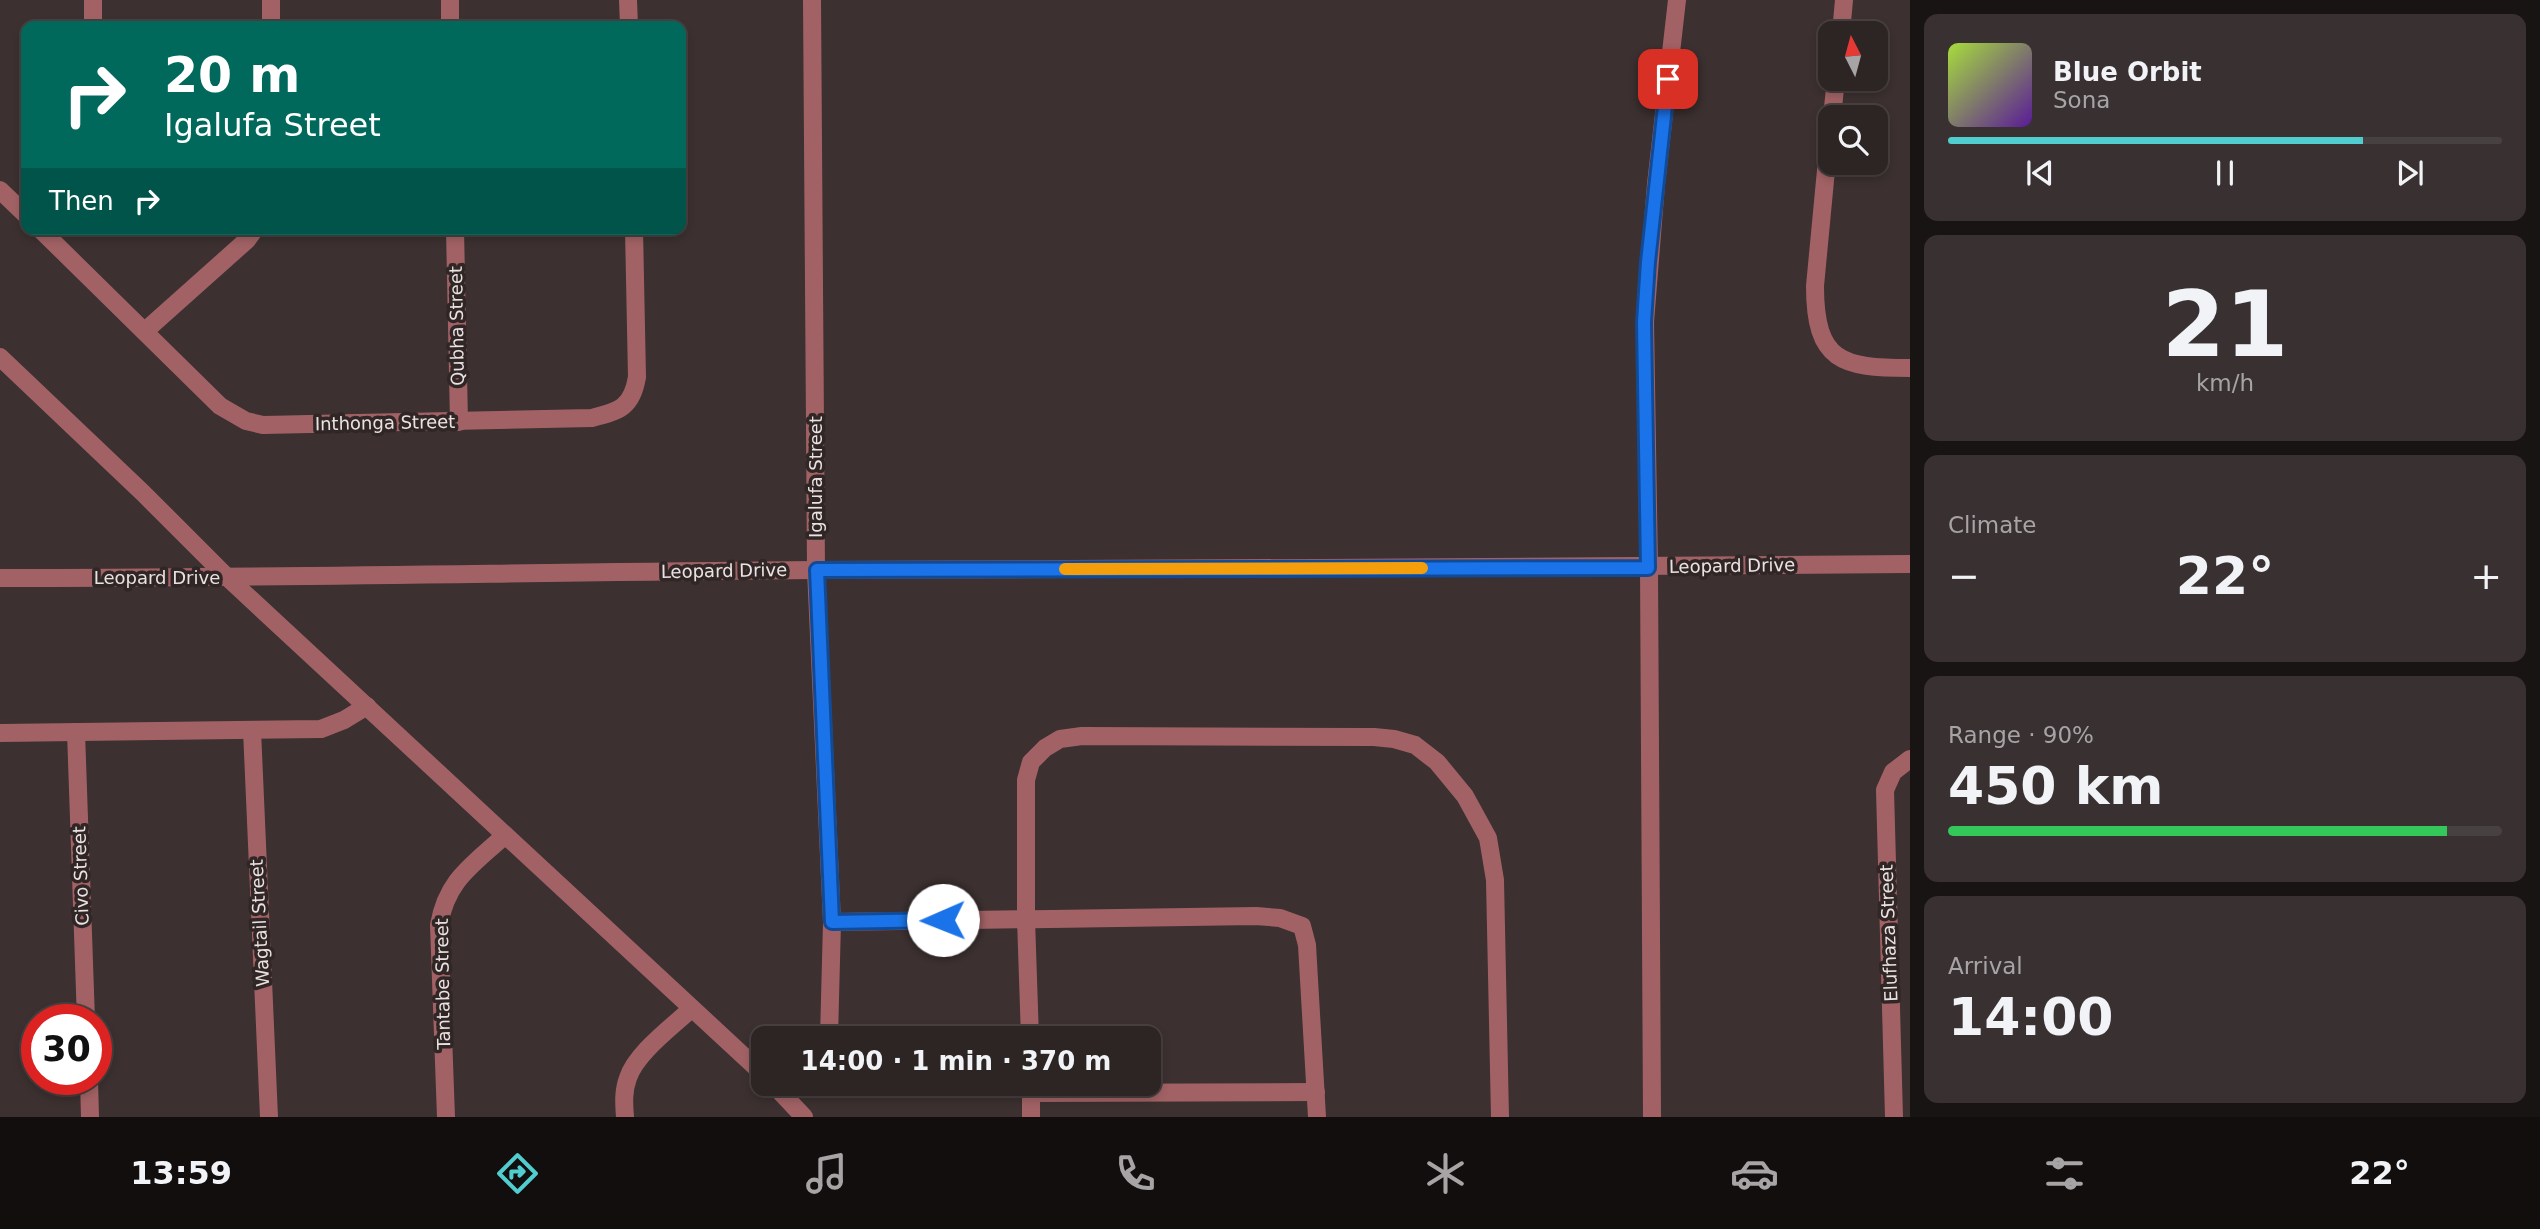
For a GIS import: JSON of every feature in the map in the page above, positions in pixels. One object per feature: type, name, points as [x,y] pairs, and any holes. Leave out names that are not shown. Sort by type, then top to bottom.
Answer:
[{"type":"street","points":[[93,0],[93,21]]},
{"type":"street","points":[[271,0],[271,21]]},
{"type":"street","points":[[450,0],[450,21]]},
{"type":"street","points":[[628,0],[629,21]]},
{"type":"street","name":"Igalufa Street","points":[[812,0],[817,570],[832,922],[829,1026]]},
{"type":"street","points":[[1652,1117],[1644,322],[1677,0]]},
{"type":"street","points":[[1842,21],[1844,0]]},
{"type":"street","points":[[1826,175],[1815,286],[1815,308],[1820,334],[1842,361],[1867,368],[1910,368]]},
{"type":"street","points":[[0,190],[21,206]]},
{"type":"street","name":"Inthonga Street","points":[[46,235],[220,406],[246,421],[263,425],[592,418],[613,413],[628,403],[634,393],[637,377],[634,235]]},
{"type":"street","points":[[145,331],[251,235]]},
{"type":"street","name":"Qubha Street","points":[[455,235],[459,422]]},
{"type":"street","points":[[0,357],[228,578],[751,1063]]},
{"type":"street","name":"Leopard Drive","points":[[0,578],[1910,564]]},
{"type":"street","points":[[0,733],[321,729],[345,720],[367,706]]},
{"type":"street","name":"Wagtail Street","points":[[252,730],[269,1117]]},
{"type":"street","name":"Civo Street","points":[[76,732],[85,1004]]},
{"type":"street","points":[[1030,1026],[1026,780],[1031,762],[1045,748],[1060,738],[1111,734],[1394,739],[1415,745],[1437,762],[1465,796],[1488,838],[1495,880],[1500,1117]]},
{"type":"street","name":"Elufhaza Street","points":[[1894,1117],[1885,790],[1893,772],[1910,759]]},
{"type":"street","name":"Tantabe Street","points":[[446,1117],[439,925],[443,904],[453,885],[505,835]]},
{"type":"street","points":[[832,922],[1256,916],[1280,918],[1301,926],[1307,945],[1317,1117]]},
{"type":"street","points":[[625,1117],[624,1094],[628,1076],[641,1057],[691,1009]]},
{"type":"street","points":[[1161,1090],[1316,1092]]},
{"type":"street","points":[[89,1095],[90,1117]]},
{"type":"street","points":[[784,1096],[804,1117]]},
{"type":"street","points":[[1031,1096],[1031,1117]]},
{"type":"slow traffic","points":[[1065,569],[1422,568]]},
{"type":"route","points":[[943,920],[832,922],[817,570],[1648,568],[1644,322],[1668,79]]}]
